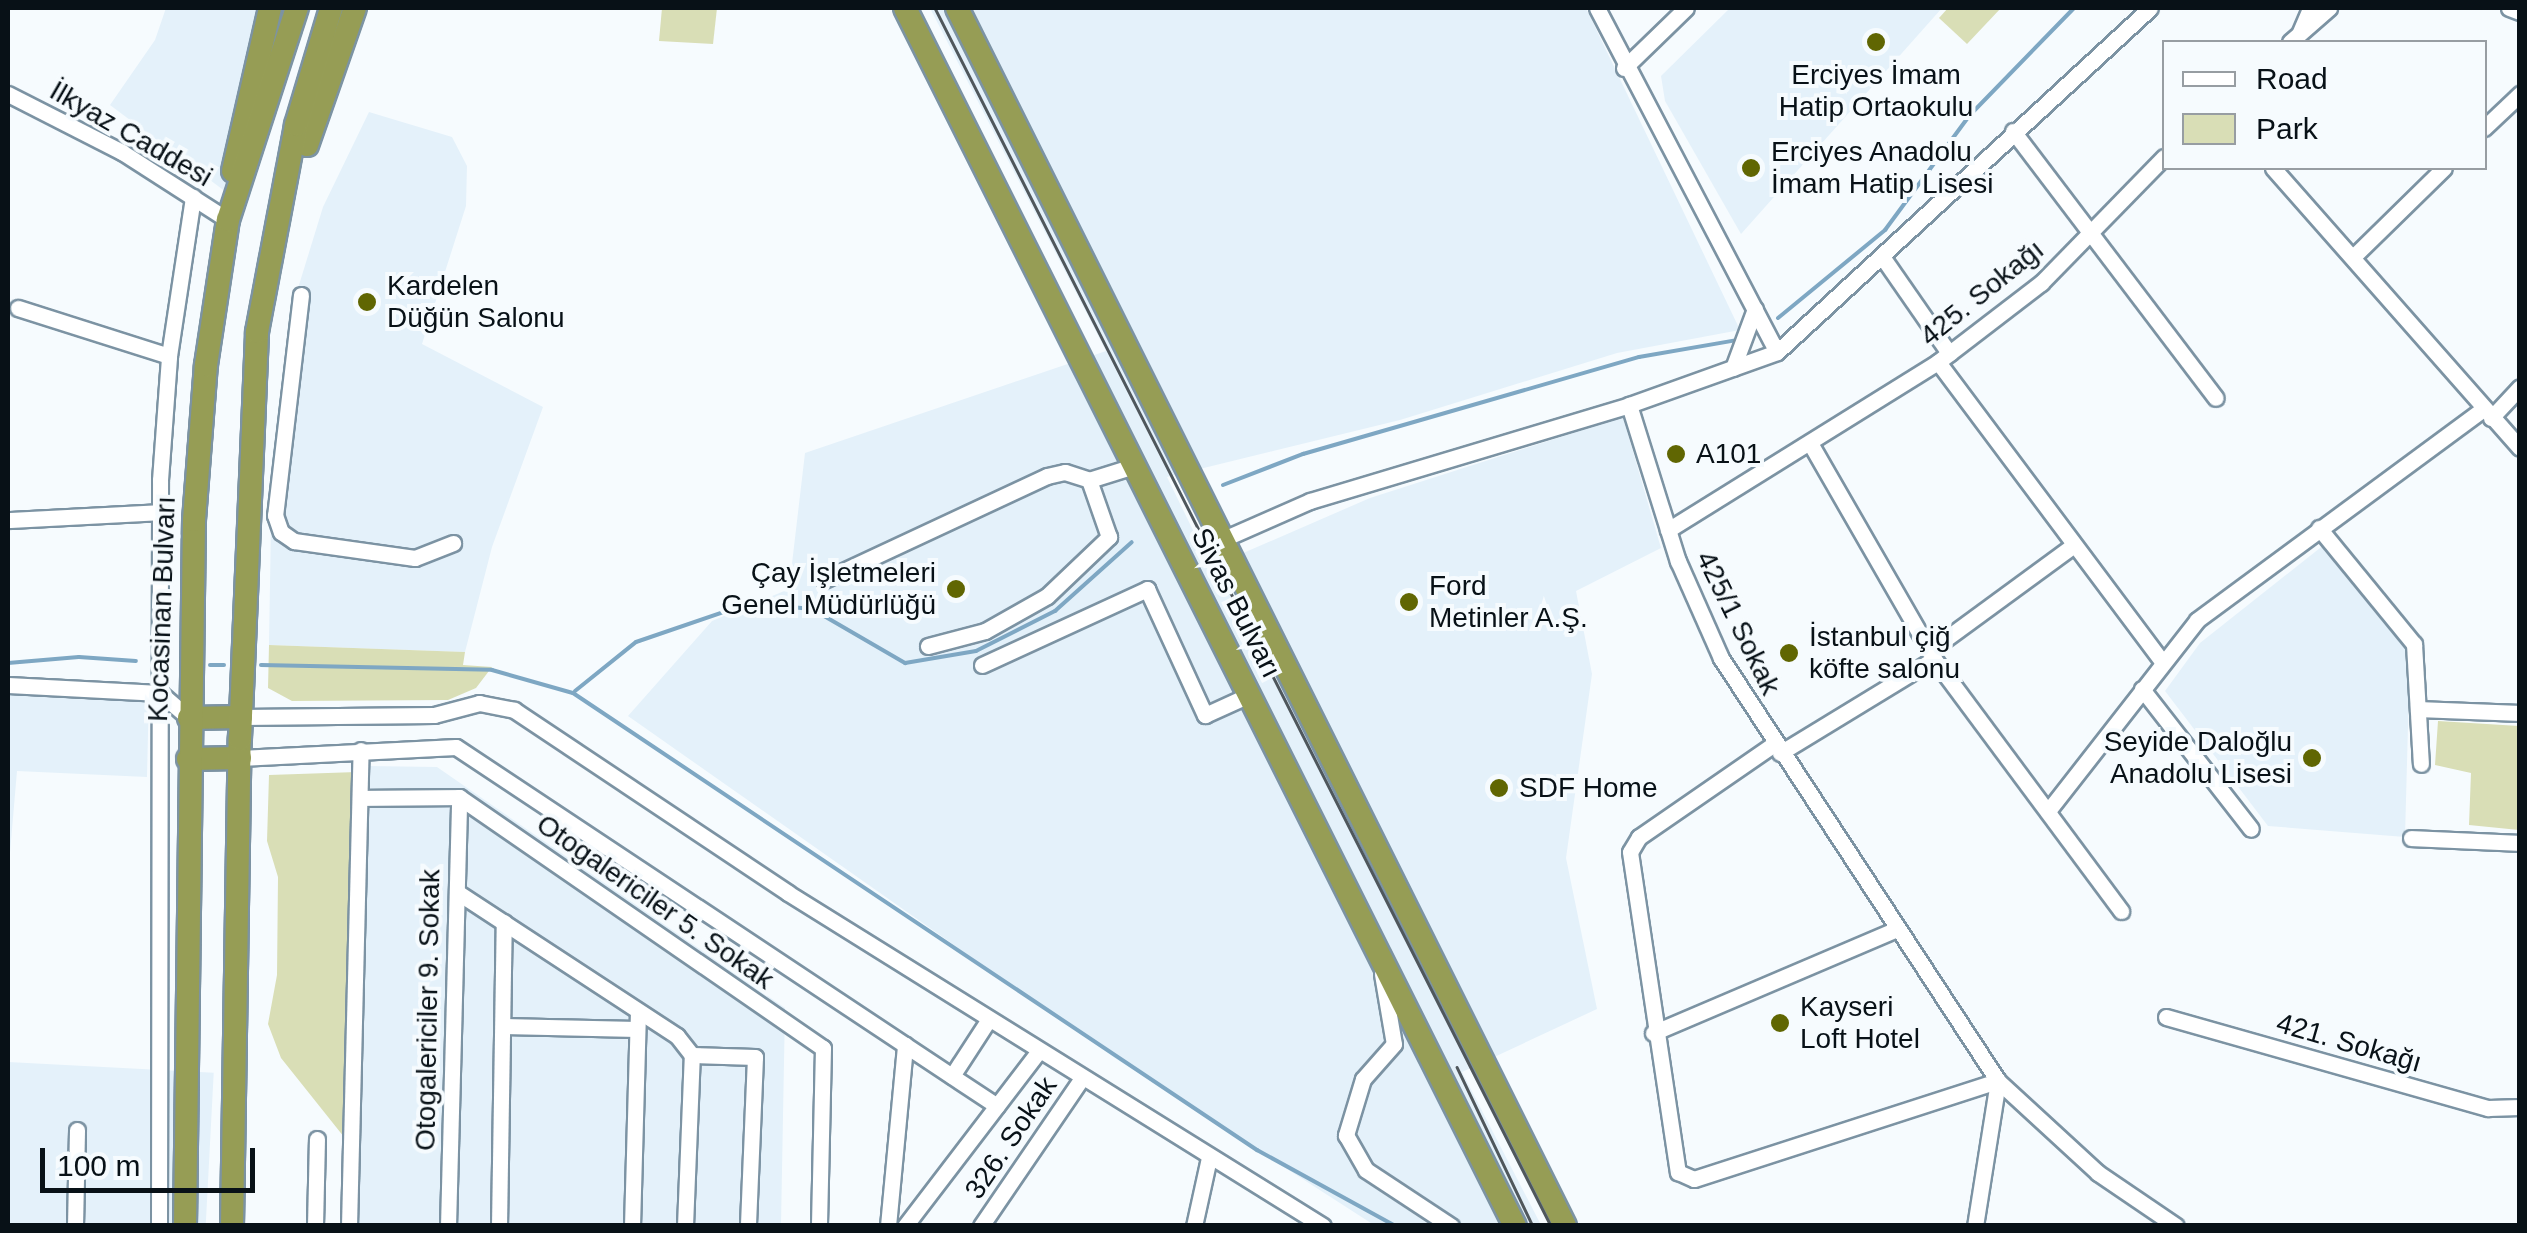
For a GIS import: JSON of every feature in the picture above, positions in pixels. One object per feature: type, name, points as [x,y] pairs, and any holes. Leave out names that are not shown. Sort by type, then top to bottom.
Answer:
[{"type":"highway","points":[[228,220],[238,126],[270,8]]},
{"type":"highway","name":"Kocasinan Bulvarı","points":[[184,1226],[188,759],[197,473],[228,220],[297,8]]},
{"type":"highway","points":[[232,1226],[241,717],[256,332],[296,125],[331,8]]},
{"type":"highway","points":[[256,332],[312,128],[355,8]]},
{"type":"highway","name":"Sivas Bulvarı","points":[[905,8],[1516,1226]]},
{"type":"highway","name":"Sivas Bulvarı","points":[[957,8],[1564,1226]]},
{"type":"highway","points":[[189,718],[241,717]]},
{"type":"highway","points":[[188,759],[240,758]]},
{"type":"street","points":[[1597,8],[1624,68],[1778,352]]},
{"type":"street","points":[[1624,68],[1686,8]]},
{"type":"street","points":[[1221,540],[1310,501],[1628,405],[1778,352],[2150,8]]},
{"type":"street","points":[[2294,39],[2310,8]]},
{"type":"street","points":[[2294,39],[2329,8]]},
{"type":"street","points":[[2509,8],[2520,12]]},
{"type":"street","name":"İlkyaz Caddesi","points":[[8,94],[122,152],[228,220]]},
{"type":"street","points":[[2487,125],[2520,94]]},
{"type":"street","points":[[2013,131],[2216,398]]},
{"type":"street","name":"425. Sokağı","points":[[1668,530],[1944,358],[2041,283],[2162,158]]},
{"type":"street","points":[[2275,170],[2520,448]]},
{"type":"street","points":[[2352,256],[2442,170]]},
{"type":"street","points":[[159,1226],[160,512],[168,356],[193,198]]},
{"type":"street","points":[[1883,258],[1944,358],[2071,547],[2161,660]]},
{"type":"street","points":[[300,295],[276,521],[294,541],[416,558],[453,544]]},
{"type":"street","points":[[18,308],[168,356]]},
{"type":"street","points":[[1733,368],[1755,309]]},
{"type":"street","points":[[2048,812],[2161,660],[2197,620],[2319,528],[2520,387]]},
{"type":"street","name":"425/1 Sokak","points":[[1628,405],[1702,620],[1777,748],[1897,929],[1998,1080],[2098,1173],[2176,1226]]},
{"type":"street","points":[[1810,443],[1932,655],[2121,910]]},
{"type":"street","points":[[824,580],[1047,476],[1065,472],[1089,480],[1134,466]]},
{"type":"street","points":[[928,646],[985,631],[1028,610],[1109,537],[1089,480]]},
{"type":"street","points":[[250,502],[278,494]]},
{"type":"street","points":[[8,520],[160,512]]},
{"type":"street","points":[[2319,528],[2414,644],[2422,764]]},
{"type":"street","points":[[1975,1226],[1998,1080],[1688,1179],[1674,1166],[1653,1033],[1632,846],[1777,748],[1932,655],[2071,547]]},
{"type":"street","points":[[982,665],[1146,589],[1204,716],[1249,695]]},
{"type":"street","points":[[8,686],[160,693],[189,718]]},
{"type":"street","points":[[2142,689],[2251,829]]},
{"type":"street","points":[[241,717],[446,712],[480,703],[514,710],[989,1020],[1323,1226]]},
{"type":"street","points":[[2418,709],[2520,713]]},
{"type":"street","points":[[446,712],[446,747]]},
{"type":"street","points":[[240,758],[456,747],[997,1106]]},
{"type":"street","points":[[349,1226],[361,750]]},
{"type":"street","points":[[360,798],[458,796]]},
{"type":"street","name":"Otogalericiler 9. Sokak","points":[[448,1226],[458,796]]},
{"type":"street","name":"Otogalericiler 5. Sokak","points":[[458,796],[824,1048],[819,1226]]},
{"type":"street","points":[[2411,838],[2520,844]]},
{"type":"street","points":[[456,892],[504,922],[638,1022],[677,1036],[692,1056],[685,1226]]},
{"type":"street","points":[[499,1226],[504,922]]},
{"type":"street","points":[[1653,1033],[1897,929]]},
{"type":"street","points":[[1379,955],[1394,1044],[1363,1079],[1346,1135],[1366,1170],[1451,1226]]},
{"type":"street","name":"421. Sokağı","points":[[2166,1017],[2488,1108],[2520,1106]]},
{"type":"street","points":[[952,1076],[989,1020]]},
{"type":"street","points":[[503,1026],[638,1022]]},
{"type":"street","points":[[632,1226],[638,1022]]},
{"type":"street","points":[[888,1226],[905,1045]]},
{"type":"street","points":[[905,1226],[1039,1051]]},
{"type":"street","points":[[692,1056],[755,1057],[748,1226]]},
{"type":"street","name":"326. Sokak","points":[[981,1226],[1082,1078]]},
{"type":"street","points":[[75,1226],[78,1130]]},
{"type":"street","points":[[315,1226],[317,1140]]},
{"type":"street","points":[[1194,1226],[1209,1158]]},
{"type":"shaded area","points":[[166,8],[268,8],[226,192],[110,105],[155,40]]},
{"type":"shaded area","points":[[930,8],[1586,8],[1740,330],[1617,353],[1400,420],[1167,477],[1211,567],[1370,498],[1623,417],[1661,548],[1576,591],[1592,674],[1566,858],[1597,1009],[1462,1072],[1541,1225],[1374,1225],[1115,1058],[628,716],[712,621],[789,589],[805,453],[1106,351]]},
{"type":"shaded area","name":"Erciyes Anadolu İmam Hatip Lisesi","points":[[1730,8],[1942,8],[1741,234],[1665,101],[1661,76]]},
{"type":"shaded area","points":[[369,112],[452,137],[467,166],[466,206],[422,344],[543,407],[492,547],[465,652],[269,645],[272,464],[291,311],[323,207]]},
{"type":"shaded area","name":"Seyide Daloğlu Anadolu Lisesi","points":[[2325,544],[2410,652],[2405,837],[2268,826],[2165,691],[2200,643]]},
{"type":"shaded area","points":[[8,689],[149,691],[147,777],[17,771],[8,876]]},
{"type":"shaded area","points":[[367,766],[437,767],[785,1008],[781,1225],[358,1226]]},
{"type":"shaded area","points":[[8,1062],[214,1073],[206,1226],[8,1225]]},
{"type":"green space","points":[[662,8],[717,8],[713,44],[659,41]]},
{"type":"green space","points":[[1948,8],[2001,8],[1967,44],[1939,18]]},
{"type":"green space","points":[[269,645],[465,652],[463,665],[492,667],[476,688],[448,700],[292,701],[268,688]]},
{"type":"green space","points":[[2438,721],[2519,726],[2519,830],[2469,825],[2471,773],[2435,765]]},
{"type":"green space","points":[[357,772],[352,1147],[281,1058],[268,1024],[277,975],[278,877],[267,841],[269,775]]},
{"type":"waterway","points":[[1778,318],[1885,230],[1969,116],[2074,8]]},
{"type":"waterway","points":[[1223,485],[1303,454],[1639,357],[1737,340]]},
{"type":"waterway","points":[[575,691],[636,642],[750,603],[812,609],[905,663],[976,651],[1055,611],[1132,542]]},
{"type":"waterway","points":[[8,663],[79,657],[136,661]]},
{"type":"waterway","points":[[210,665],[224,665]]},
{"type":"waterway","points":[[261,665],[492,670],[573,693],[1257,1150],[1395,1226]]},
{"type":"tram line","points":[[935,8],[1551,1226]]},
{"type":"tram line","points":[[1457,1067],[1533,1226]]},
{"type":"place","name":"Erciyes İmam Hatip Ortaokulu","points":[[1876,42]]},
{"type":"place","name":"Erciyes Anadolu İmam Hatip Lisesi","points":[[1751,168]]},
{"type":"place","name":"Kardelen Düğün Salonu","points":[[367,302]]},
{"type":"place","name":"A101","points":[[1676,454]]},
{"type":"place","name":"Çay İşletmeleri Genel Müdürlüğü","points":[[956,589]]},
{"type":"place","name":"Ford Metinler A.Ş.","points":[[1409,602]]},
{"type":"place","name":"İstanbul çiğ köfte salonu","points":[[1789,653]]},
{"type":"place","name":"Seyide Daloğlu Anadolu Lisesi","points":[[2312,758]]},
{"type":"place","name":"SDF Home","points":[[1499,788]]},
{"type":"place","name":"Kayseri Loft Hotel","points":[[1780,1023]]}]
